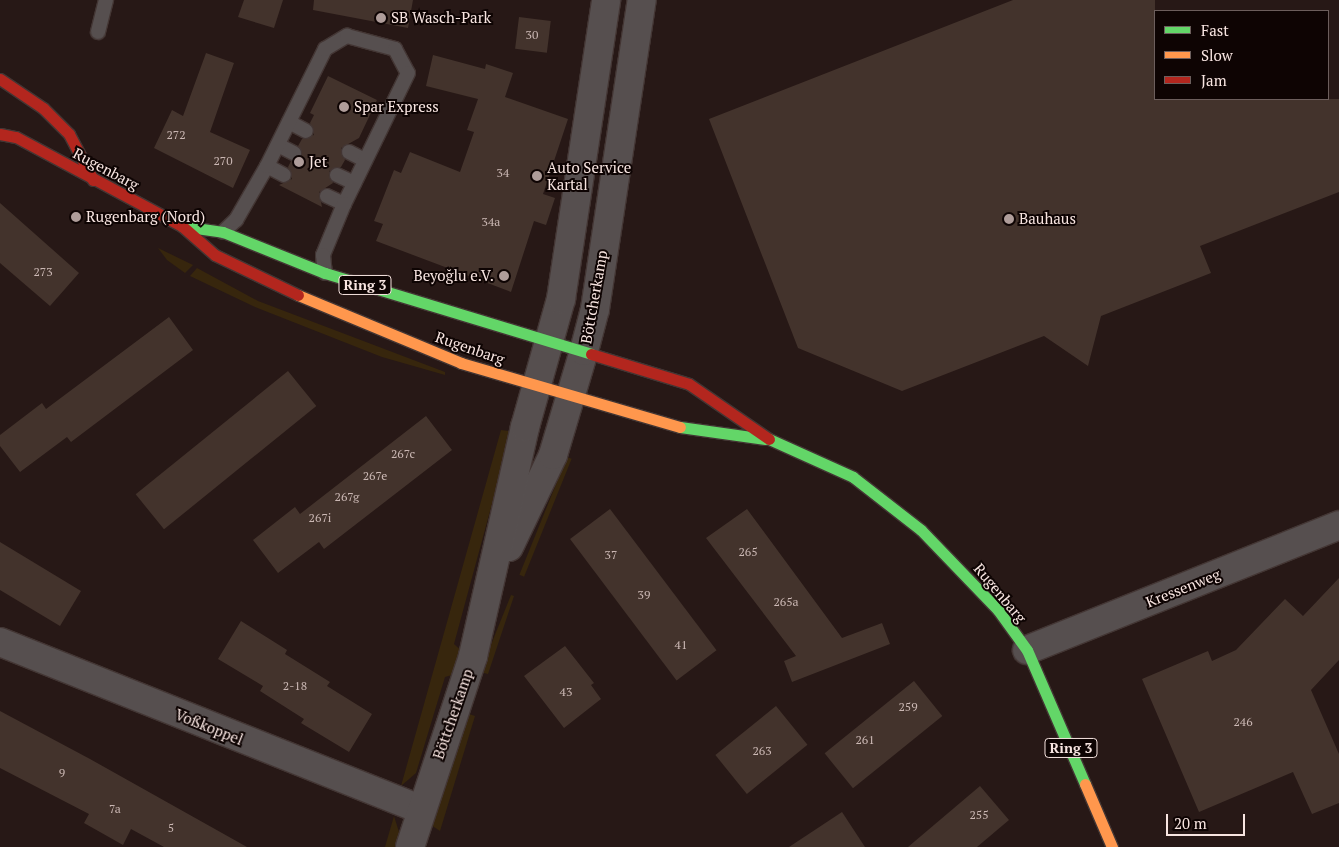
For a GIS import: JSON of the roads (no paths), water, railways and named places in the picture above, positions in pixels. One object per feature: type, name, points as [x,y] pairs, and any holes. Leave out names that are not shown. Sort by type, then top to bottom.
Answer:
[{"type":"main road","points":[[0,79],[43,108],[69,134],[93,180]]},
{"type":"main road","name":"Rugenbarg","points":[[0,118],[16,138]]},
{"type":"main road","name":"Rugenbarg","points":[[0,134],[16,138],[182,226],[215,255],[301,297],[461,363],[572,393],[684,428],[771,440]]},
{"type":"main road","name":"Rugenbarg","points":[[182,226],[223,232],[325,273],[688,384],[771,440],[833,465],[900,512],[992,603],[1027,650],[1112,847]]},
{"type":"street","name":"Böttcherkamp","points":[[410,847],[419,809],[471,662],[493,579],[536,384],[562,292],[606,0]]},
{"type":"street","name":"Böttcherkamp","points":[[493,579],[553,455],[584,352],[595,309],[642,0]]},
{"type":"street","name":"Kressenweg","points":[[1027,650],[1339,525]]},
{"type":"street","name":"Voßkoppel","points":[[0,642],[419,809]]},
{"type":"lane","points":[[98,32],[106,0]]},
{"type":"lane","points":[[223,232],[236,220],[268,166],[325,49],[347,36],[395,49],[408,73],[344,204],[323,255],[325,273]]},
{"type":"lane","points":[[289,122],[306,131]]},
{"type":"lane","points":[[278,145],[294,153]]},
{"type":"lane","points":[[349,152],[365,160]]},
{"type":"lane","points":[[268,166],[284,174]]},
{"type":"lane","points":[[337,175],[354,183]]},
{"type":"lane","points":[[327,196],[344,204]]},
{"type":"place","name":"SB Wasch-Park","points":[[381,18]]},
{"type":"place","name":"Spar Express","points":[[344,107]]},
{"type":"place","name":"Jet","points":[[299,162]]},
{"type":"place","name":"Auto Service Kartal","points":[[537,176]]},
{"type":"place","name":"Rugenbarg (Nord)","points":[[76,217]]},
{"type":"place","name":"Bauhaus","points":[[1009,219]]},
{"type":"place","name":"Beyoğlu e.V.","points":[[504,276]]}]
